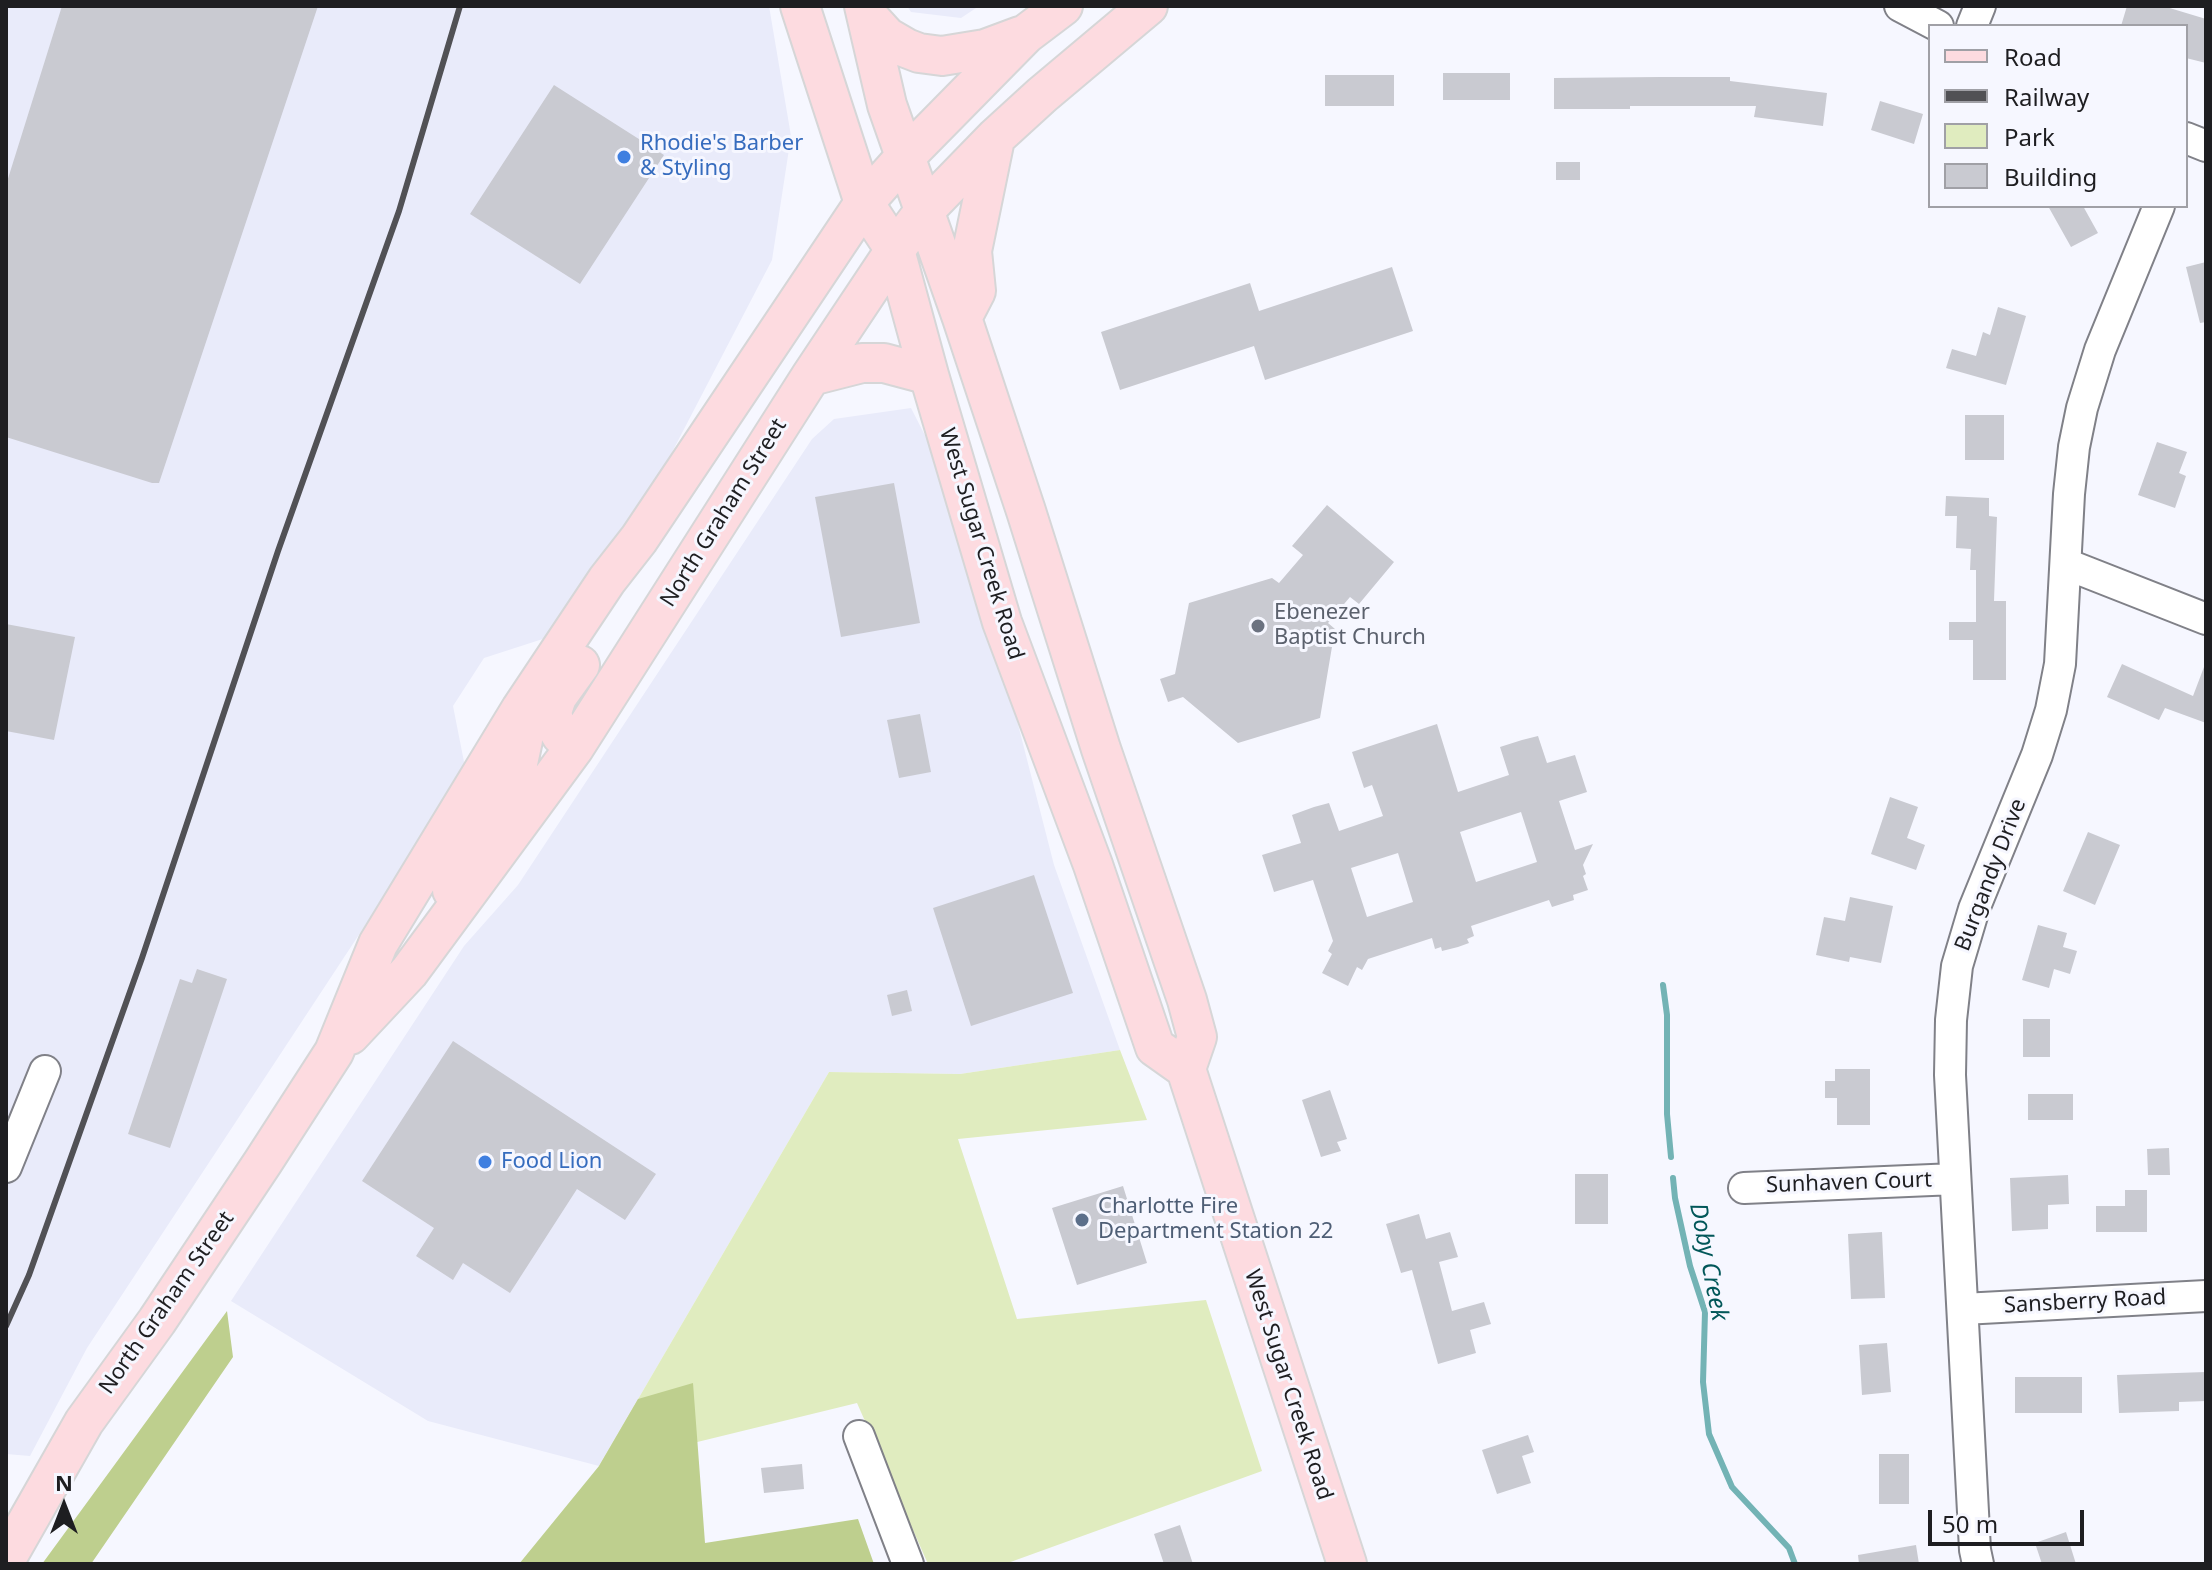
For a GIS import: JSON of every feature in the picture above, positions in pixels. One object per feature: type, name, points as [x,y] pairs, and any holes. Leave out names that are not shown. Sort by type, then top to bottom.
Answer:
[{"type":"main road","name":"West Sugar Creek Road","points":[[800,6],[864,203],[895,250],[1002,622],[1093,865],[1155,1047],[1186,1069],[1347,1564]]},
{"type":"main road","name":"North Graham Street","points":[[334,1052],[378,944],[521,709],[864,203],[1026,34],[1063,6]]},
{"type":"main road","name":"North Graham Street","points":[[6,1559],[84,1422],[210,1242],[334,1052],[409,972],[574,748],[895,250],[925,210],[996,137],[1148,6]]},
{"type":"main road","points":[[865,10],[887,37],[919,53],[942,56],[985,49],[1026,34]]},
{"type":"main road","points":[[865,10],[887,105],[904,158],[962,318],[1101,749],[1187,1000],[1197,1037],[1186,1069]]},
{"type":"main road","points":[[962,318],[976,291],[972,251],[996,137]]},
{"type":"main road","points":[[811,376],[862,363],[884,363],[929,375]]},
{"type":"main road","points":[[574,748],[561,735],[552,712],[557,697],[595,643],[639,539]]},
{"type":"main road","points":[[430,944],[481,821],[517,768],[523,740],[521,709]]},
{"type":"main road","points":[[1093,865],[1119,898],[1155,983],[1187,1000]]},
{"type":"street","points":[[1900,6],[1934,24]]},
{"type":"street","name":"Burgandy Drive","points":[[1978,1564],[1950,1075],[1951,1020],[1957,966],[1974,909],[2037,755],[2051,710],[2060,664],[2070,483],[2082,408],[2100,350],[2158,208]]},
{"type":"street","points":[[2066,564],[2206,619]]},
{"type":"street","points":[[6,1167],[45,1071]]},
{"type":"street","name":"Sunhaven Court","points":[[1744,1188],[1955,1179]]},
{"type":"street","name":"Sansberry Road","points":[[1963,1309],[2206,1296]]},
{"type":"street","points":[[859,1436],[908,1564]]},
{"type":"shaded area","points":[[6,6],[769,6],[791,136],[772,260],[670,456],[604,557],[569,601],[552,636],[484,658],[453,706],[466,772],[87,1348],[30,1456],[6,1454]]},
{"type":"shaded area","points":[[907,6],[979,6],[961,18],[911,12]]},
{"type":"shaded area","points":[[911,408],[935,455],[1001,658],[1054,865],[1120,1050],[960,1074],[829,1072],[599,1466],[428,1421],[231,1301],[464,946],[518,885],[812,439],[834,419]]},
{"type":"green space","points":[[1120,1050],[1147,1120],[958,1139],[1017,1319],[1206,1300],[1262,1471],[1005,1564],[928,1564],[857,1403],[599,1466],[829,1072],[960,1074]]},
{"type":"green space","points":[[227,1311],[233,1357],[91,1564],[42,1564]]},
{"type":"green space","points":[[693,1383],[705,1543],[858,1519],[874,1564],[519,1564],[599,1466],[638,1399]]},
{"type":"building","points":[[62,6],[318,6],[159,483],[6,437],[6,185]]},
{"type":"building","points":[[2127,6],[2163,6],[2206,19],[2206,63],[2188,58],[2188,24],[2122,24]]},
{"type":"building","points":[[1443,73],[1510,73],[1510,100],[1443,100]]},
{"type":"building","points":[[1325,75],[1394,75],[1394,106],[1325,106]]},
{"type":"building","points":[[1730,77],[1730,81],[1827,93],[1823,126],[1754,117],[1756,106],[1554,109],[1554,78]]},
{"type":"building","points":[[554,85],[664,155],[580,284],[470,214]]},
{"type":"building","points":[[1880,101],[1923,114],[1914,144],[1871,130]]},
{"type":"building","points":[[1556,162],[1580,162],[1580,180],[1556,180]]},
{"type":"building","points":[[2049,208],[2084,208],[2098,233],[2071,247]]},
{"type":"building","points":[[2206,262],[2206,322],[2200,323],[2186,267]]},
{"type":"building","points":[[1392,267],[1413,331],[1265,380],[1254,346],[1120,390],[1101,332],[1250,283],[1259,311]]},
{"type":"building","points":[[1998,307],[2026,316],[2006,385],[1946,368],[1952,349],[1976,356],[1983,332],[1990,335]]},
{"type":"building","points":[[1965,415],[2004,415],[2004,460],[1965,460]]},
{"type":"building","points":[[2157,442],[2187,452],[2179,473],[2186,476],[2175,508],[2138,495]]},
{"type":"building","points":[[894,483],[920,623],[841,637],[815,497]]},
{"type":"building","points":[[1946,496],[1989,498],[1989,516],[1997,517],[1994,601],[2006,601],[2006,680],[1973,680],[1973,640],[1949,640],[1949,622],[1976,622],[1976,570],[1970,570],[1971,549],[1956,548],[1957,516],[1945,516]]},
{"type":"building","name":"Ebenezer Baptist Church","points":[[1327,505],[1394,562],[1359,604],[1350,597],[1328,623],[1335,629],[1320,718],[1238,743],[1183,697],[1168,702],[1160,679],[1175,674],[1189,603],[1272,578],[1279,583],[1303,555],[1292,546]]},
{"type":"building","points":[[6,624],[75,637],[54,740],[6,731]]},
{"type":"building","points":[[2122,664],[2193,696],[2206,667],[2206,723],[2165,708],[2159,720],[2107,697]]},
{"type":"building","points":[[920,714],[931,772],[899,778],[887,720]]},
{"type":"building","points":[[1437,724],[1458,792],[1509,775],[1500,747],[1522,740],[1538,736],[1547,763],[1575,755],[1587,792],[1559,801],[1575,850],[1593,844],[1583,865],[1588,890],[1573,895],[1574,900],[1552,907],[1549,900],[1471,926],[1474,936],[1467,939],[1469,943],[1458,947],[1442,951],[1441,947],[1435,949],[1432,938],[1368,959],[1362,970],[1357,967],[1348,986],[1322,973],[1332,954],[1328,951],[1333,941],[1313,880],[1274,892],[1262,855],[1301,843],[1292,815],[1314,807],[1329,803],[1339,831],[1383,816],[1372,785],[1364,788],[1352,752]],"holes":[[[1521,812],[1537,862],[1476,882],[1460,832]],[[1398,853],[1413,902],[1367,917],[1351,868]]]},
{"type":"building","points":[[1890,797],[1918,807],[1907,838],[1925,845],[1916,870],[1871,854]]},
{"type":"building","points":[[2088,832],[2120,845],[2095,905],[2063,891]]},
{"type":"building","points":[[1034,875],[1073,993],[971,1026],[933,908]]},
{"type":"building","points":[[1850,897],[1893,906],[1881,963],[1850,957],[1849,962],[1816,955],[1824,917],[1845,921]]},
{"type":"building","points":[[2038,925],[2067,933],[2063,947],[2077,951],[2070,974],[2054,969],[2049,988],[2022,980]]},
{"type":"building","points":[[197,969],[227,979],[170,1148],[128,1134],[180,979],[192,983]]},
{"type":"building","points":[[907,990],[912,1011],[892,1016],[887,995]]},
{"type":"building","points":[[2023,1019],[2050,1019],[2050,1057],[2023,1057]]},
{"type":"building","name":"Food Lion","points":[[453,1041],[656,1174],[625,1220],[577,1189],[510,1293],[463,1263],[453,1280],[416,1256],[434,1228],[362,1181]]},
{"type":"building","points":[[1835,1069],[1870,1069],[1870,1125],[1837,1125],[1837,1098],[1825,1098],[1825,1081],[1835,1081]]},
{"type":"building","points":[[1330,1090],[1347,1139],[1337,1142],[1341,1151],[1321,1157],[1302,1100]]},
{"type":"building","points":[[2028,1094],[2073,1094],[2073,1120],[2028,1120]]},
{"type":"building","points":[[2169,1148],[2170,1175],[2148,1175],[2147,1149]]},
{"type":"building","points":[[1575,1174],[1608,1174],[1608,1224],[1575,1224]]},
{"type":"building","points":[[2068,1175],[2069,1204],[2048,1205],[2048,1229],[2012,1231],[2010,1178]]},
{"type":"building","points":[[1123,1186],[1147,1263],[1077,1285],[1052,1208]]},
{"type":"building","points":[[2125,1190],[2147,1190],[2147,1232],[2096,1232],[2096,1206],[2125,1206]]},
{"type":"building","points":[[1419,1214],[1426,1239],[1450,1232],[1458,1257],[1439,1262],[1452,1311],[1484,1302],[1491,1324],[1470,1330],[1476,1353],[1438,1364],[1412,1270],[1401,1273],[1386,1224]]},
{"type":"building","points":[[1882,1232],[1885,1298],[1851,1299],[1848,1234]]},
{"type":"building","points":[[1887,1343],[1891,1392],[1862,1395],[1859,1345]]},
{"type":"building","points":[[2206,1372],[2206,1401],[2179,1402],[2179,1411],[2119,1413],[2117,1375]]},
{"type":"building","points":[[2015,1377],[2082,1377],[2082,1413],[2015,1413]]},
{"type":"building","points":[[1528,1435],[1534,1452],[1522,1456],[1531,1483],[1497,1494],[1482,1450]]},
{"type":"building","points":[[1879,1454],[1909,1454],[1909,1504],[1879,1504]]},
{"type":"building","points":[[802,1464],[804,1489],[764,1493],[761,1468]]},
{"type":"building","points":[[1180,1525],[1193,1564],[1164,1564],[1154,1534]]},
{"type":"building","points":[[2066,1532],[2076,1564],[2042,1564],[2035,1543]]},
{"type":"building","points":[[1916,1545],[1919,1564],[1859,1564],[1858,1555]]},
{"type":"waterway","name":"Doby Creek","points":[[1663,985],[1667,1015],[1667,1114],[1671,1157]]},
{"type":"waterway","name":"Doby Creek","points":[[1673,1178],[1690,1266],[1705,1312],[1703,1382],[1709,1434],[1732,1487],[1789,1548],[1795,1564]]},
{"type":"railway","points":[[6,1326],[29,1275],[142,958],[278,551],[399,211],[460,6]]},
{"type":"place","name":"Rhodie's Barber & Styling","points":[[624,157]]},
{"type":"place","name":"Ebenezer Baptist Church","points":[[1258,626]]},
{"type":"place","name":"Food Lion","points":[[485,1162]]},
{"type":"place","name":"Charlotte Fire Department Station 22","points":[[1082,1220]]}]
